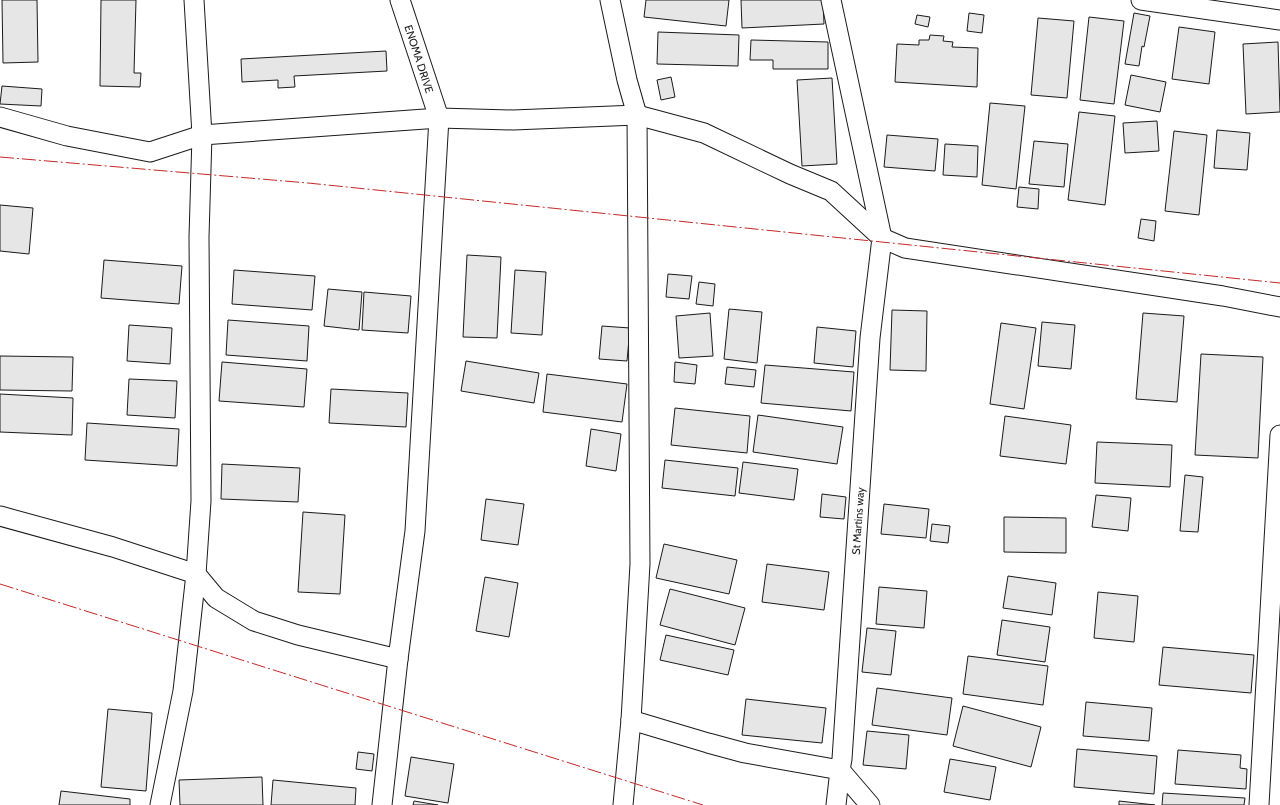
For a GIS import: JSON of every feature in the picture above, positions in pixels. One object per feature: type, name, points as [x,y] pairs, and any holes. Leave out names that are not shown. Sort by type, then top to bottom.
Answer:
[{"type":"street","points":[[160,805],[184,691],[196,574],[201,501],[199,237],[202,135],[194,0]]},
{"type":"street","name":"ENOMA DRIVE","points":[[400,0],[439,118]]},
{"type":"street","points":[[610,0],[627,80],[637,115],[640,564],[631,720],[623,805]]},
{"type":"street","name":"St Martins way","points":[[832,0],[882,238],[870,338],[842,759],[836,805]]},
{"type":"street","points":[[1141,0],[1280,20]]},
{"type":"street","points":[[0,117],[67,136],[150,152],[202,135],[439,118],[513,120],[637,115],[704,133],[790,174],[831,190],[882,238],[905,248],[1223,296],[1280,307]]},
{"type":"street","points":[[382,805],[398,659],[415,531],[439,118]]},
{"type":"street","points":[[1259,805],[1280,435]]},
{"type":"street","points":[[0,516],[113,547],[196,574],[216,598],[254,621],[298,635],[398,659]]},
{"type":"street","points":[[631,720],[745,753],[840,770],[870,805]]},
{"type":"building","points":[[2,0],[37,0],[38,62],[3,63]]},
{"type":"building","points":[[101,0],[136,0],[134,73],[141,73],[140,87],[100,86]]},
{"type":"building","points":[[646,0],[729,0],[726,26],[644,17]]},
{"type":"building","points":[[741,0],[823,0],[824,24],[742,28]]},
{"type":"building","points":[[969,13],[984,15],[982,33],[967,31]]},
{"type":"building","points":[[1134,13],[1150,16],[1144,47],[1142,46],[1139,66],[1125,64]]},
{"type":"building","points":[[917,15],[930,17],[928,27],[915,24]]},
{"type":"building","points":[[1089,17],[1124,21],[1114,104],[1080,100]]},
{"type":"building","points":[[1038,18],[1074,21],[1067,98],[1031,95]]},
{"type":"building","points":[[1179,27],[1215,32],[1209,84],[1172,79]]},
{"type":"building","points":[[658,32],[739,35],[738,66],[657,64]]},
{"type":"building","points":[[930,35],[944,36],[943,41],[953,42],[952,47],[978,48],[977,87],[895,82],[897,44],[919,45],[919,40],[929,40]]},
{"type":"building","points":[[751,40],[828,42],[828,69],[773,69],[773,60],[750,60]]},
{"type":"building","points":[[1278,42],[1280,112],[1246,114],[1243,44]]},
{"type":"building","points":[[386,51],[387,71],[294,76],[295,87],[278,88],[278,80],[242,82],[241,59]]},
{"type":"building","points":[[1131,75],[1166,82],[1160,112],[1125,105]]},
{"type":"building","points":[[671,77],[675,97],[661,100],[657,80]]},
{"type":"building","points":[[832,78],[837,164],[802,166],[797,80]]},
{"type":"building","points":[[2,86],[42,89],[41,106],[0,104]]},
{"type":"building","points":[[990,103],[1025,106],[1016,189],[982,185]]},
{"type":"building","points":[[1079,112],[1115,116],[1105,205],[1068,200]]},
{"type":"building","points":[[1157,121],[1159,151],[1125,153],[1123,123]]},
{"type":"building","points":[[1217,130],[1250,133],[1247,170],[1214,168]]},
{"type":"building","points":[[1174,131],[1207,135],[1199,215],[1165,211]]},
{"type":"building","points":[[887,135],[938,139],[935,171],[884,167]]},
{"type":"building","points":[[1034,141],[1068,144],[1064,187],[1029,184]]},
{"type":"building","points":[[945,144],[978,146],[977,177],[943,175]]},
{"type":"building","points":[[1019,187],[1039,189],[1038,209],[1017,207]]},
{"type":"building","points":[[0,205],[33,208],[29,254],[0,251]]},
{"type":"building","points":[[1141,219],[1156,221],[1154,241],[1138,238]]},
{"type":"building","points":[[467,255],[501,257],[497,338],[463,337]]},
{"type":"building","points":[[104,260],[182,266],[179,304],[101,298]]},
{"type":"building","points":[[234,270],[315,276],[312,310],[232,304]]},
{"type":"building","points":[[515,270],[546,272],[542,335],[511,333]]},
{"type":"building","points":[[668,274],[692,276],[689,299],[666,297]]},
{"type":"building","points":[[699,282],[715,284],[713,306],[696,304]]},
{"type":"building","points":[[328,289],[362,292],[359,330],[324,326]]},
{"type":"building","points":[[364,292],[411,296],[408,333],[362,330]]},
{"type":"building","points":[[729,309],[762,312],[757,363],[724,359]]},
{"type":"building","points":[[892,310],[927,311],[926,371],[890,370]]},
{"type":"building","points":[[710,313],[713,356],[679,358],[676,316]]},
{"type":"building","points":[[1143,313],[1184,316],[1177,402],[1136,399]]},
{"type":"building","points":[[228,320],[309,326],[307,361],[226,355]]},
{"type":"building","points":[[1042,322],[1075,325],[1071,369],[1038,366]]},
{"type":"building","points":[[1001,323],[1036,328],[1024,409],[990,404]]},
{"type":"building","points":[[129,325],[172,328],[170,364],[127,361]]},
{"type":"building","points":[[602,326],[630,328],[627,361],[599,359]]},
{"type":"building","points":[[817,327],[856,331],[853,367],[814,363]]},
{"type":"building","points":[[1201,354],[1263,357],[1258,458],[1195,455]]},
{"type":"building","points":[[0,356],[73,357],[72,391],[0,390]]},
{"type":"building","points":[[466,361],[539,373],[534,403],[461,391]]},
{"type":"building","points":[[222,362],[307,369],[304,407],[219,401]]},
{"type":"building","points":[[675,362],[697,365],[695,384],[674,382]]},
{"type":"building","points":[[765,365],[854,372],[851,411],[761,403]]},
{"type":"building","points":[[727,367],[756,370],[754,387],[725,384]]},
{"type":"building","points":[[547,374],[627,384],[622,422],[543,412]]},
{"type":"building","points":[[129,379],[177,381],[175,418],[127,415]]},
{"type":"building","points":[[331,389],[408,393],[406,427],[329,423]]},
{"type":"building","points":[[0,394],[73,398],[72,435],[0,432]]},
{"type":"building","points":[[675,408],[750,416],[747,453],[671,445]]},
{"type":"building","points":[[758,415],[843,427],[837,464],[753,452]]},
{"type":"building","points":[[1005,416],[1071,425],[1066,464],[1000,456]]},
{"type":"building","points":[[87,423],[179,429],[177,466],[85,460]]},
{"type":"building","points":[[591,429],[621,434],[616,471],[586,466]]},
{"type":"building","points":[[1097,442],[1172,445],[1170,487],[1095,483]]},
{"type":"building","points":[[665,460],[738,468],[735,496],[662,488]]},
{"type":"building","points":[[743,462],[798,469],[794,500],[739,493]]},
{"type":"building","points":[[222,464],[300,468],[298,502],[221,499]]},
{"type":"building","points":[[1185,475],[1203,477],[1198,532],[1180,531]]},
{"type":"building","points":[[822,494],[846,497],[844,519],[820,517]]},
{"type":"building","points":[[1096,495],[1131,498],[1128,531],[1092,527]]},
{"type":"building","points":[[486,499],[524,504],[518,545],[481,540]]},
{"type":"building","points":[[884,504],[929,509],[926,538],[881,534]]},
{"type":"building","points":[[303,512],[345,515],[340,594],[298,592]]},
{"type":"building","points":[[1004,517],[1066,518],[1066,553],[1004,552]]},
{"type":"building","points":[[932,524],[950,526],[948,543],[930,541]]},
{"type":"building","points":[[664,544],[737,560],[729,594],[656,578]]},
{"type":"building","points":[[767,564],[829,572],[824,610],[762,602]]},
{"type":"building","points":[[1008,576],[1056,583],[1052,615],[1003,608]]},
{"type":"building","points":[[485,577],[518,583],[509,637],[476,631]]},
{"type":"building","points":[[879,587],[927,591],[924,628],[876,624]]},
{"type":"building","points":[[670,589],[745,608],[735,645],[660,625]]},
{"type":"building","points":[[1098,592],[1138,596],[1134,642],[1094,638]]},
{"type":"building","points":[[1002,620],[1050,627],[1045,662],[997,655]]},
{"type":"building","points":[[867,628],[896,631],[891,675],[862,672]]},
{"type":"building","points":[[666,635],[734,650],[728,675],[660,660]]},
{"type":"building","points":[[1163,647],[1254,655],[1251,693],[1159,685]]},
{"type":"building","points":[[968,656],[1048,666],[1043,705],[963,694]]},
{"type":"building","points":[[877,688],[952,698],[947,735],[872,725]]},
{"type":"building","points":[[746,699],[826,708],[822,743],[742,735]]},
{"type":"building","points":[[1086,702],[1152,708],[1149,741],[1083,736]]},
{"type":"building","points":[[963,706],[1041,727],[1031,767],[953,746]]},
{"type":"building","points":[[108,709],[152,713],[146,791],[101,787]]},
{"type":"building","points":[[867,731],[909,735],[906,769],[863,765]]},
{"type":"building","points":[[1077,749],[1157,756],[1154,794],[1074,787]]},
{"type":"building","points":[[1178,750],[1241,755],[1240,768],[1247,769],[1246,789],[1175,784]]},
{"type":"building","points":[[358,752],[374,754],[372,771],[356,769]]},
{"type":"building","points":[[411,757],[454,764],[448,803],[405,796]]},
{"type":"building","points":[[950,759],[996,767],[990,800],[944,792]]},
{"type":"building","points":[[262,777],[263,805],[180,805],[179,780]]},
{"type":"building","points":[[273,780],[356,788],[355,805],[271,805]]},
{"type":"building","points":[[61,791],[130,799],[130,805],[59,805]]},
{"type":"building","points":[[1163,793],[1245,798],[1244,805],[1162,805]]},
{"type":"building","points":[[414,801],[438,805],[413,805]]},
{"type":"building","points":[[1119,801],[1155,805],[1119,805]]},
{"type":"power","points":[[0,157],[308,183],[1280,283]]},
{"type":"power","points":[[0,584],[703,805]]}]
